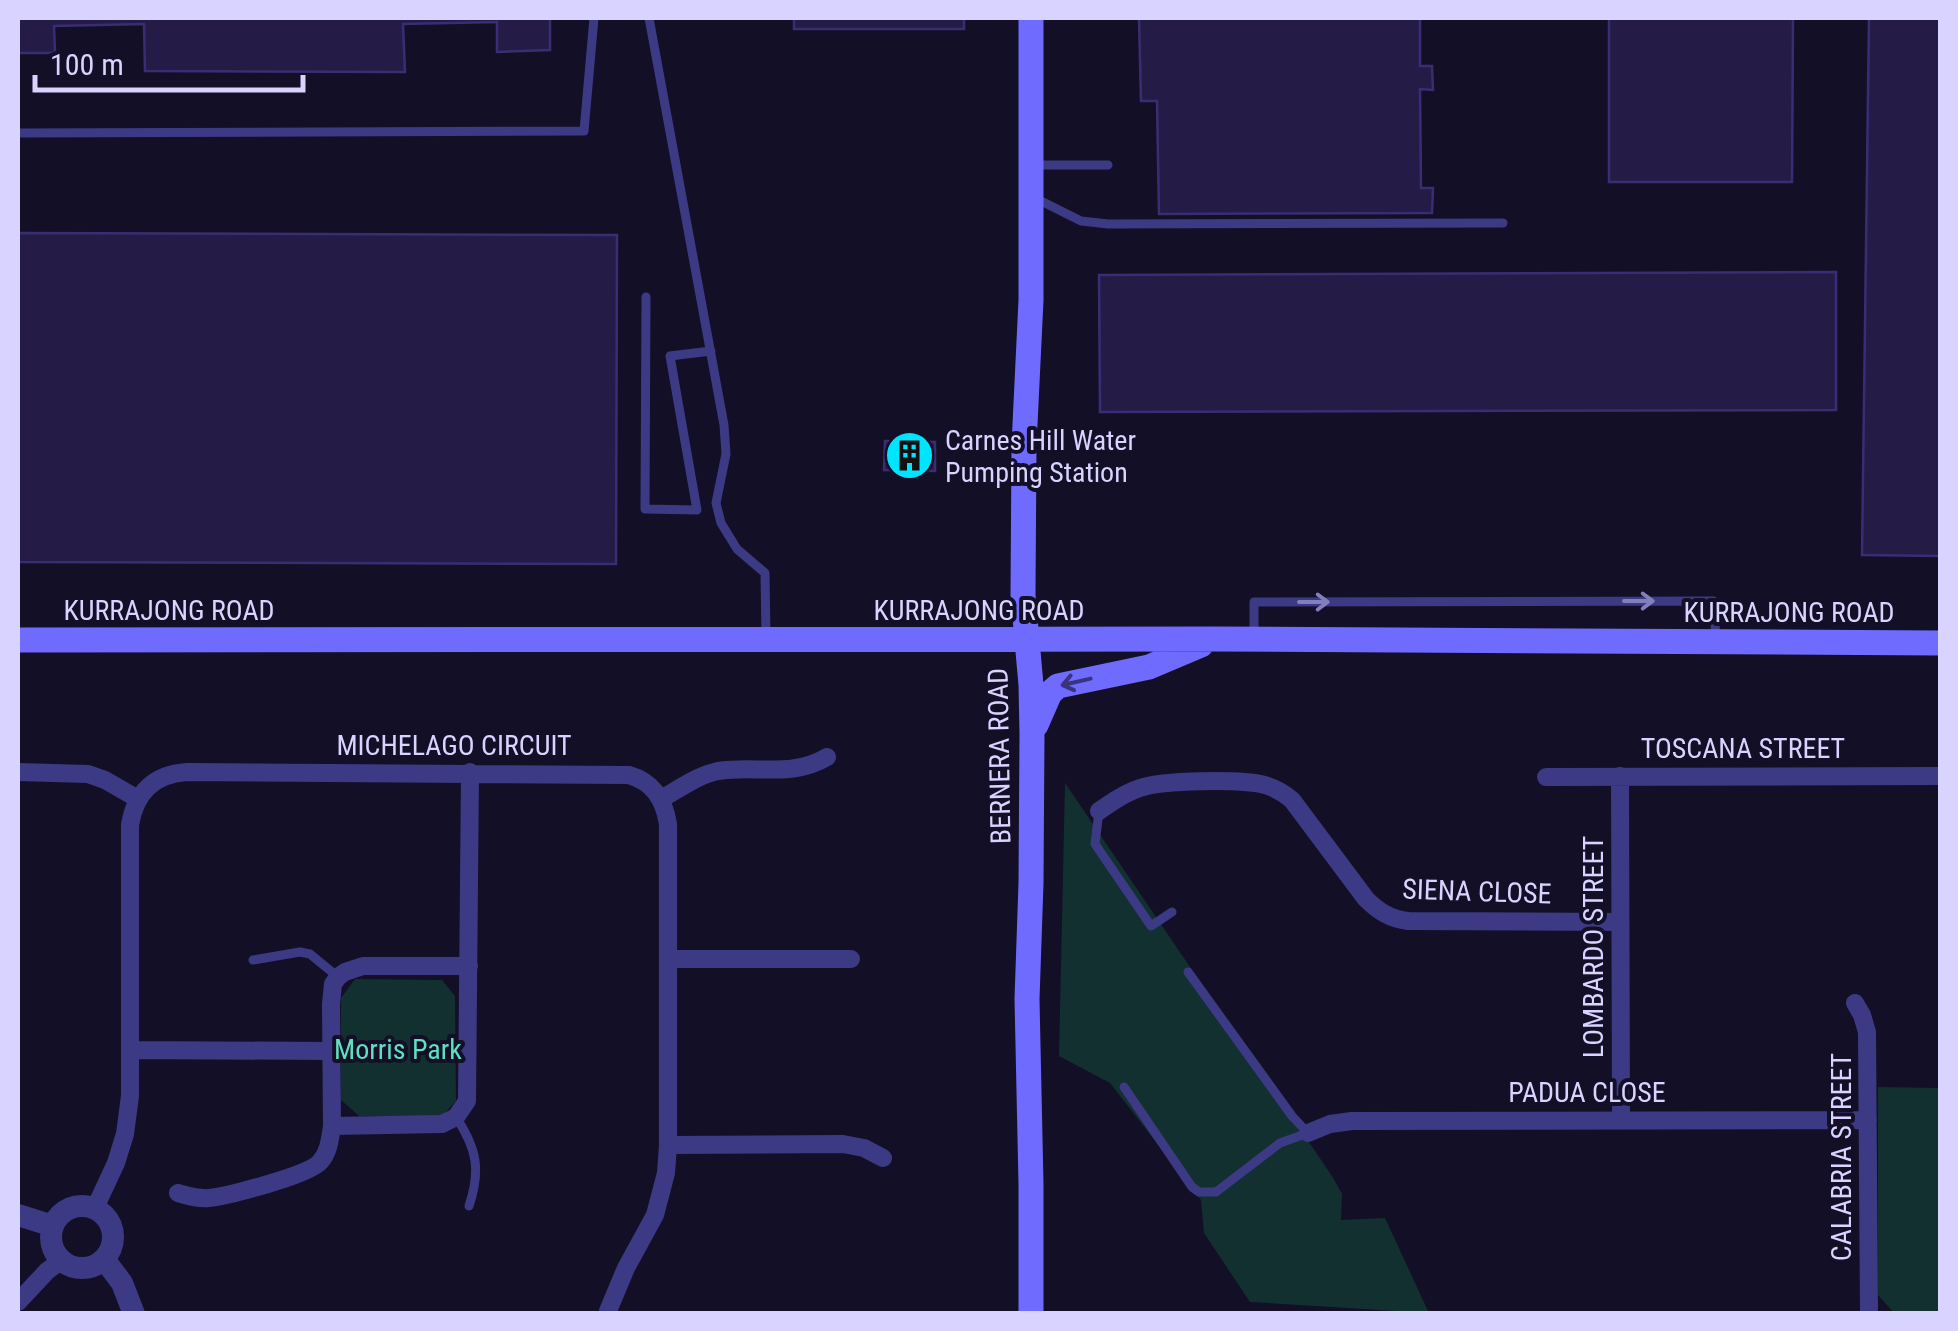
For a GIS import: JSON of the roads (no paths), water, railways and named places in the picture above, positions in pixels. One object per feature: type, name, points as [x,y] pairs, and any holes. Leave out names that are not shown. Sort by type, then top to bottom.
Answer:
[{"type":"main road","name":"BERNERA ROAD","points":[[1031,18],[1031,300],[1024,445],[1023,595],[1032,734],[1027,999],[1031,1314]]},
{"type":"main road","points":[[1032,734],[1050,694],[1058,686],[1149,667],[1215,639]]},
{"type":"main road","name":"KURRAJONG ROAD","points":[[18,640],[1940,643]]},
{"type":"street","points":[[588,1314],[599,1310],[612,1312],[620,1282],[660,1202],[668,1145],[668,824],[661,799],[716,772],[791,770],[827,757]]},
{"type":"street","points":[[18,772],[88,774],[138,799],[130,834],[130,1096],[116,1163],[95,1208]]},
{"type":"street","name":"MICHELAGO CIRCUIT","points":[[138,799],[158,778],[176,772],[470,772],[629,775],[644,780],[661,799]]},
{"type":"street","points":[[332,1126],[434,1125],[456,1118],[467,1101],[470,772]]},
{"type":"street","name":"LOMBARDO STREET","points":[[1620,776],[1622,1119]]},
{"type":"street","name":"TOSCANA STREET","points":[[1546,777],[1940,776]]},
{"type":"street","name":"SIENA CLOSE","points":[[1099,811],[1125,794],[1152,784],[1262,784],[1292,800],[1366,900],[1396,920],[1620,922]]},
{"type":"street","points":[[668,958],[851,958]]},
{"type":"street","points":[[178,1193],[212,1197],[318,1165],[327,1150],[332,1126],[332,993],[338,977],[363,966],[469,966]]},
{"type":"street","name":"CALABRIA STREET","points":[[1855,1003],[1867,1032],[1869,1314]]},
{"type":"street","points":[[131,1050],[330,1051]]},
{"type":"street","name":"PADUA CLOSE","points":[[1308,1132],[1352,1120],[1868,1120]]},
{"type":"street","points":[[668,1145],[843,1144],[864,1148],[883,1158]]},
{"type":"street","points":[[95,1208],[112,1228],[112,1244],[104,1259],[78,1267],[62,1260],[52,1244],[53,1226],[66,1210],[95,1208]]},
{"type":"street","points":[[18,1215],[53,1226]]},
{"type":"street","points":[[104,1259],[122,1283],[134,1314]]},
{"type":"street","points":[[18,1302],[62,1260]]},
{"type":"lane","points":[[18,133],[584,131],[594,18]]},
{"type":"lane","points":[[649,18],[724,425],[726,454],[716,502],[721,524],[737,549],[765,573],[766,640]]},
{"type":"lane","points":[[1031,165],[1108,165]]},
{"type":"lane","points":[[1030,196],[1081,222],[1108,224],[1504,223]]},
{"type":"lane","points":[[646,297],[644,509],[696,510],[670,356],[711,350]]},
{"type":"lane","points":[[1254,640],[1254,602],[1713,601],[1716,642]]},
{"type":"lane","points":[[1099,811],[1096,844],[1151,926],[1172,912]]},
{"type":"lane","points":[[253,960],[300,952],[310,954],[338,977]]},
{"type":"lane","points":[[1124,1087],[1198,1192],[1216,1192],[1280,1143],[1308,1132],[1292,1116],[1188,972]]},
{"type":"lane","points":[[456,1118],[467,1136],[478,1170],[469,1206]]},
{"type":"place","name":"Carnes Hill Water Pumping Station","points":[[910,456]]},
{"type":"park label","name":"Morris Park","points":[[398,1049]]}]
